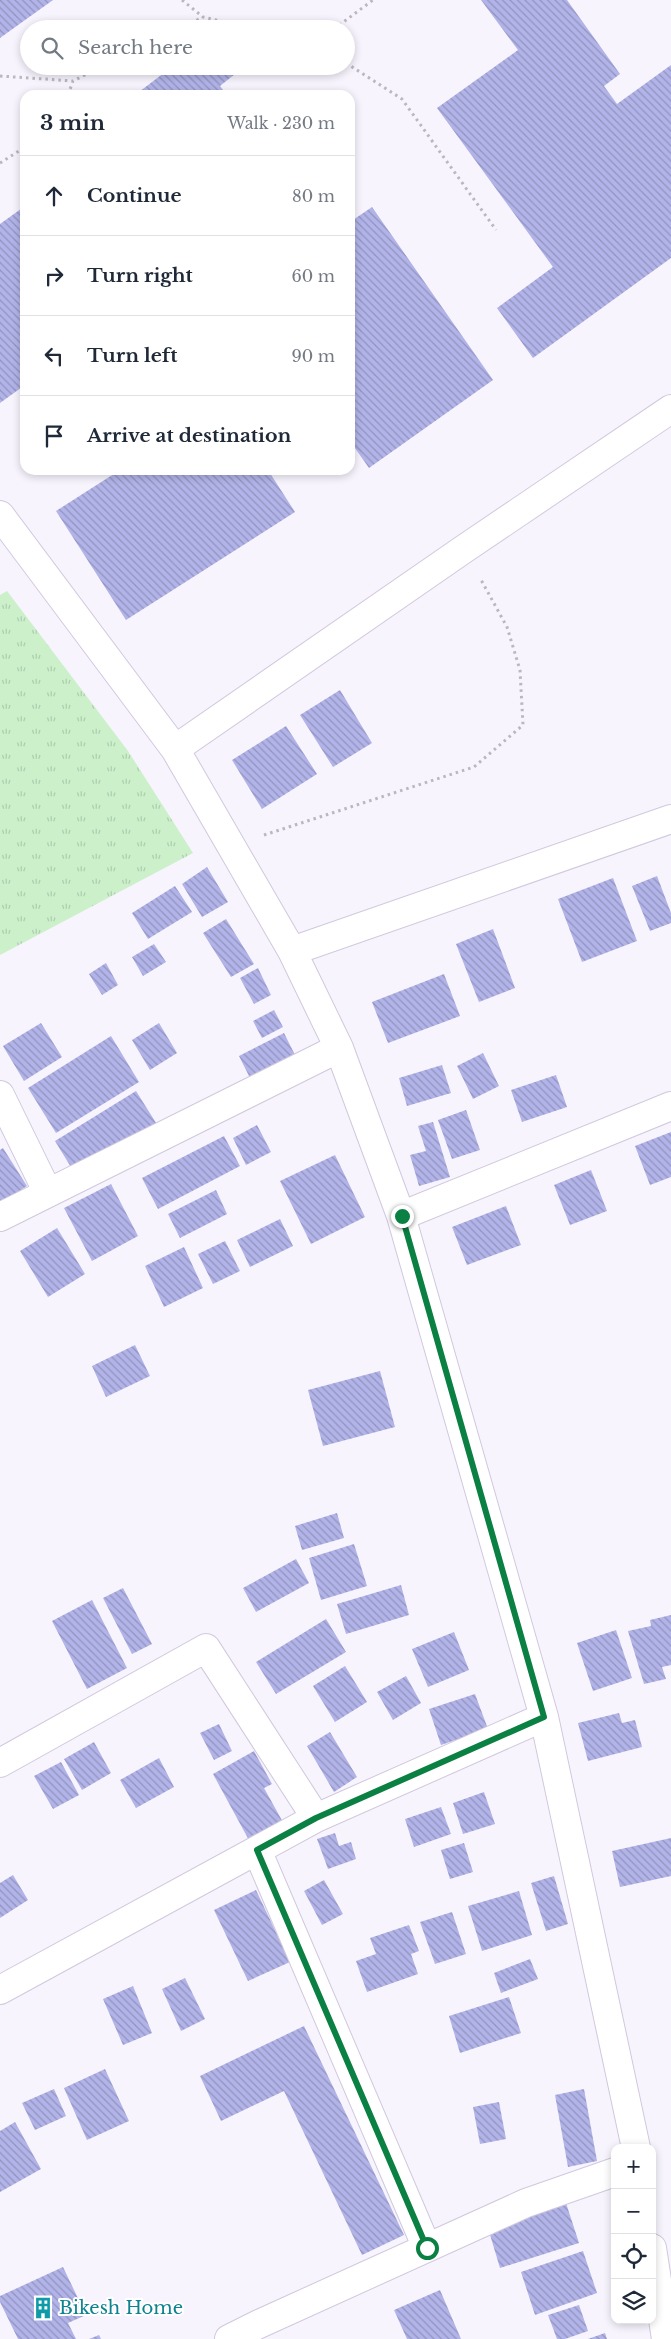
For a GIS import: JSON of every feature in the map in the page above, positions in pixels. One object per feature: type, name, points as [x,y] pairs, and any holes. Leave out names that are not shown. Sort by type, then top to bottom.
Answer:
[{"type":"street","points":[[175,749],[464,549],[671,409]]},
{"type":"street","points":[[0,516],[175,749],[292,951],[339,1048],[402,1216],[544,1717],[635,2144]]},
{"type":"street","points":[[292,951],[671,819]]},
{"type":"street","points":[[0,1217],[339,1048]]},
{"type":"street","points":[[0,1095],[48,1193]]},
{"type":"street","points":[[402,1216],[671,1106]]},
{"type":"street","points":[[0,1762],[206,1648],[316,1818]]},
{"type":"street","points":[[0,1990],[316,1818],[544,1717]]},
{"type":"street","points":[[257,1850],[427,2248]]},
{"type":"street","points":[[229,2339],[526,2203],[611,2173]]},
{"type":"street","points":[[656,2274],[666,2339]]},
{"type":"path","points":[[182,0],[203,17],[216,20]]},
{"type":"path","points":[[346,20],[373,0]]},
{"type":"path","points":[[197,20],[203,17]]},
{"type":"path","points":[[355,69],[402,100],[496,230]]},
{"type":"path","points":[[0,76],[73,81],[85,75]]},
{"type":"path","points":[[70,90],[73,81]]},
{"type":"path","points":[[0,163],[20,150]]},
{"type":"path","points":[[232,845],[474,767],[523,725],[520,670],[507,627],[464,549]]},
{"type":"green space","points":[[7,591],[128,751],[193,853],[0,955],[0,595]]},
{"type":"building","points":[[0,0],[53,0],[25,20],[20,20],[20,24],[0,38]]},
{"type":"building","points":[[481,0],[567,0],[620,74],[604,86],[617,104],[671,65],[671,258],[533,358],[497,308],[553,267],[437,108],[518,50]]},
{"type":"building","points":[[161,75],[234,75],[220,86],[223,90],[142,90]]},
{"type":"building","points":[[372,207],[493,380],[369,468],[355,448],[355,219]]},
{"type":"building","points":[[20,210],[20,389],[0,403],[0,224]]},
{"type":"building","points":[[112,475],[271,475],[295,512],[126,620],[56,511]]},
{"type":"building","points":[[340,690],[372,743],[333,767],[300,715]]},
{"type":"building","points":[[286,726],[317,774],[262,809],[232,760]]},
{"type":"building","points":[[207,867],[228,902],[202,917],[182,884]]},
{"type":"building","points":[[657,876],[671,913],[671,923],[650,931],[632,886]]},
{"type":"building","points":[[613,878],[637,941],[582,962],[558,899]]},
{"type":"building","points":[[175,886],[192,912],[148,939],[132,913]]},
{"type":"building","points":[[226,919],[254,964],[231,977],[203,933]]},
{"type":"building","points":[[493,929],[515,988],[479,1002],[456,944]]},
{"type":"building","points":[[154,944],[166,962],[143,976],[132,957]]},
{"type":"building","points":[[106,963],[118,985],[102,995],[89,974]]},
{"type":"building","points":[[258,968],[271,995],[254,1004],[240,978]]},
{"type":"building","points":[[444,974],[460,1016],[388,1043],[372,1002]]},
{"type":"building","points":[[274,1010],[283,1027],[262,1038],[253,1021]]},
{"type":"building","points":[[41,1023],[62,1057],[24,1081],[3,1046]]},
{"type":"building","points":[[159,1023],[177,1053],[150,1070],[132,1040]]},
{"type":"building","points":[[284,1033],[295,1055],[250,1078],[239,1056]]},
{"type":"building","points":[[111,1036],[139,1082],[56,1133],[28,1088]]},
{"type":"building","points":[[483,1053],[499,1086],[473,1099],[457,1066]]},
{"type":"building","points":[[442,1065],[451,1093],[407,1106],[399,1078]]},
{"type":"building","points":[[556,1075],[567,1107],[522,1122],[511,1090]]},
{"type":"building","points":[[136,1091],[158,1126],[77,1177],[55,1141]]},
{"type":"building","points":[[466,1110],[480,1150],[452,1159],[438,1120]]},
{"type":"building","points":[[433,1122],[450,1177],[419,1186],[410,1155],[426,1151],[418,1126]]},
{"type":"building","points":[[257,1125],[271,1152],[246,1165],[233,1138]]},
{"type":"building","points":[[671,1132],[671,1177],[650,1185],[635,1146]]},
{"type":"building","points":[[224,1136],[240,1166],[158,1209],[142,1178]]},
{"type":"building","points":[[3,1148],[27,1186],[0,1204],[0,1150]]},
{"type":"building","points":[[335,1155],[365,1217],[311,1244],[280,1181]]},
{"type":"building","points":[[591,1170],[607,1211],[570,1225],[554,1185]]},
{"type":"building","points":[[111,1184],[138,1236],[92,1261],[64,1208]]},
{"type":"building","points":[[216,1190],[227,1214],[180,1238],[168,1214]]},
{"type":"building","points":[[506,1206],[521,1245],[467,1265],[452,1227]]},
{"type":"building","points":[[280,1219],[293,1246],[250,1267],[237,1240]]},
{"type":"building","points":[[57,1228],[85,1274],[48,1297],[20,1251]]},
{"type":"building","points":[[225,1241],[240,1271],[213,1284],[198,1254]]},
{"type":"building","points":[[184,1247],[203,1288],[164,1307],[145,1266]]},
{"type":"building","points":[[135,1345],[150,1376],[106,1397],[92,1366]]},
{"type":"building","points":[[380,1371],[395,1427],[323,1446],[308,1390]]},
{"type":"building","points":[[337,1513],[344,1538],[302,1550],[295,1526]]},
{"type":"building","points":[[354,1544],[367,1586],[321,1600],[309,1558]]},
{"type":"building","points":[[296,1559],[309,1583],[256,1612],[243,1588]]},
{"type":"building","points":[[401,1585],[409,1615],[346,1634],[337,1604]]},
{"type":"building","points":[[123,1588],[152,1644],[132,1654],[103,1598]]},
{"type":"building","points":[[92,1600],[127,1668],[87,1689],[52,1621]]},
{"type":"building","points":[[671,1615],[671,1665],[662,1667],[666,1679],[644,1684],[628,1631],[651,1626],[650,1620]]},
{"type":"building","points":[[326,1619],[346,1652],[276,1694],[256,1662]]},
{"type":"building","points":[[616,1630],[632,1678],[593,1691],[577,1643]]},
{"type":"building","points":[[454,1632],[469,1670],[428,1687],[412,1649]]},
{"type":"building","points":[[345,1666],[367,1702],[335,1722],[313,1686]]},
{"type":"building","points":[[406,1676],[421,1703],[393,1720],[377,1692]]},
{"type":"building","points":[[475,1694],[488,1729],[441,1745],[429,1709]]},
{"type":"building","points":[[619,1713],[622,1723],[635,1720],[642,1747],[588,1761],[578,1723]]},
{"type":"building","points":[[219,1724],[232,1751],[214,1760],[200,1733]]},
{"type":"building","points":[[330,1732],[357,1777],[334,1792],[307,1746]]},
{"type":"building","points":[[94,1742],[111,1773],[82,1790],[64,1759]]},
{"type":"building","points":[[254,1751],[272,1784],[264,1788],[284,1824],[250,1842],[213,1774]]},
{"type":"building","points":[[159,1758],[174,1787],[136,1808],[120,1780]]},
{"type":"building","points":[[61,1762],[79,1795],[53,1809],[34,1776]]},
{"type":"building","points":[[484,1792],[495,1824],[463,1834],[453,1803]]},
{"type":"building","points":[[441,1807],[451,1834],[414,1847],[405,1819]]},
{"type":"building","points":[[335,1833],[339,1846],[351,1842],[356,1859],[328,1869],[317,1839]]},
{"type":"building","points":[[671,1838],[671,1876],[620,1887],[612,1851]]},
{"type":"building","points":[[464,1843],[473,1872],[450,1879],[441,1850]]},
{"type":"building","points":[[13,1875],[28,1900],[0,1918],[0,1883]]},
{"type":"building","points":[[554,1876],[568,1924],[546,1931],[531,1883]]},
{"type":"building","points":[[324,1880],[343,1914],[322,1925],[304,1891]]},
{"type":"building","points":[[256,1890],[290,1962],[248,1981],[214,1910]]},
{"type":"building","points":[[519,1891],[532,1935],[482,1951],[468,1906]]},
{"type":"building","points":[[452,1912],[466,1954],[435,1964],[420,1922]]},
{"type":"building","points":[[409,1925],[419,1951],[411,1954],[418,1974],[367,1992],[356,1961],[376,1954],[370,1938]]},
{"type":"building","points":[[530,1959],[538,1979],[501,1993],[494,1973]]},
{"type":"building","points":[[185,1978],[205,2019],[181,2031],[162,1989]]},
{"type":"building","points":[[133,1986],[152,2033],[123,2045],[103,1999]]},
{"type":"building","points":[[509,1997],[521,2033],[460,2053],[449,2016]]},
{"type":"building","points":[[304,2026],[404,2235],[362,2255],[284,2091],[221,2121],[200,2076]]},
{"type":"building","points":[[105,2069],[129,2121],[87,2140],[64,2088]]},
{"type":"building","points":[[54,2089],[66,2116],[35,2130],[22,2103]]},
{"type":"building","points":[[584,2089],[597,2161],[568,2167],[555,2095]]},
{"type":"building","points":[[499,2102],[506,2139],[480,2144],[473,2107]]},
{"type":"building","points":[[15,2122],[41,2169],[0,2192],[0,2131]]},
{"type":"building","points":[[566,2203],[579,2243],[500,2268],[488,2228]]},
{"type":"building","points":[[583,2251],[597,2293],[535,2315],[521,2272]]},
{"type":"building","name":"Bikesh Home","points":[[63,2267],[86,2315],[68,2323],[76,2339],[18,2339],[0,2302],[0,2296]]},
{"type":"building","points":[[440,2290],[461,2339],[407,2339],[394,2310]]},
{"type":"building","points":[[579,2305],[588,2331],[565,2339],[557,2339],[548,2315]]},
{"type":"building","points":[[605,2333],[607,2339],[588,2339]]},
{"type":"building","name":"Bikesh Home","points":[[99,2335],[101,2339],[89,2339]]},
{"type":"place","name":"Bikesh Home","points":[[43,2308]]},
{"type":"route","points":[[402,1216],[544,1717],[316,1818],[257,1850],[427,2248]]}]
